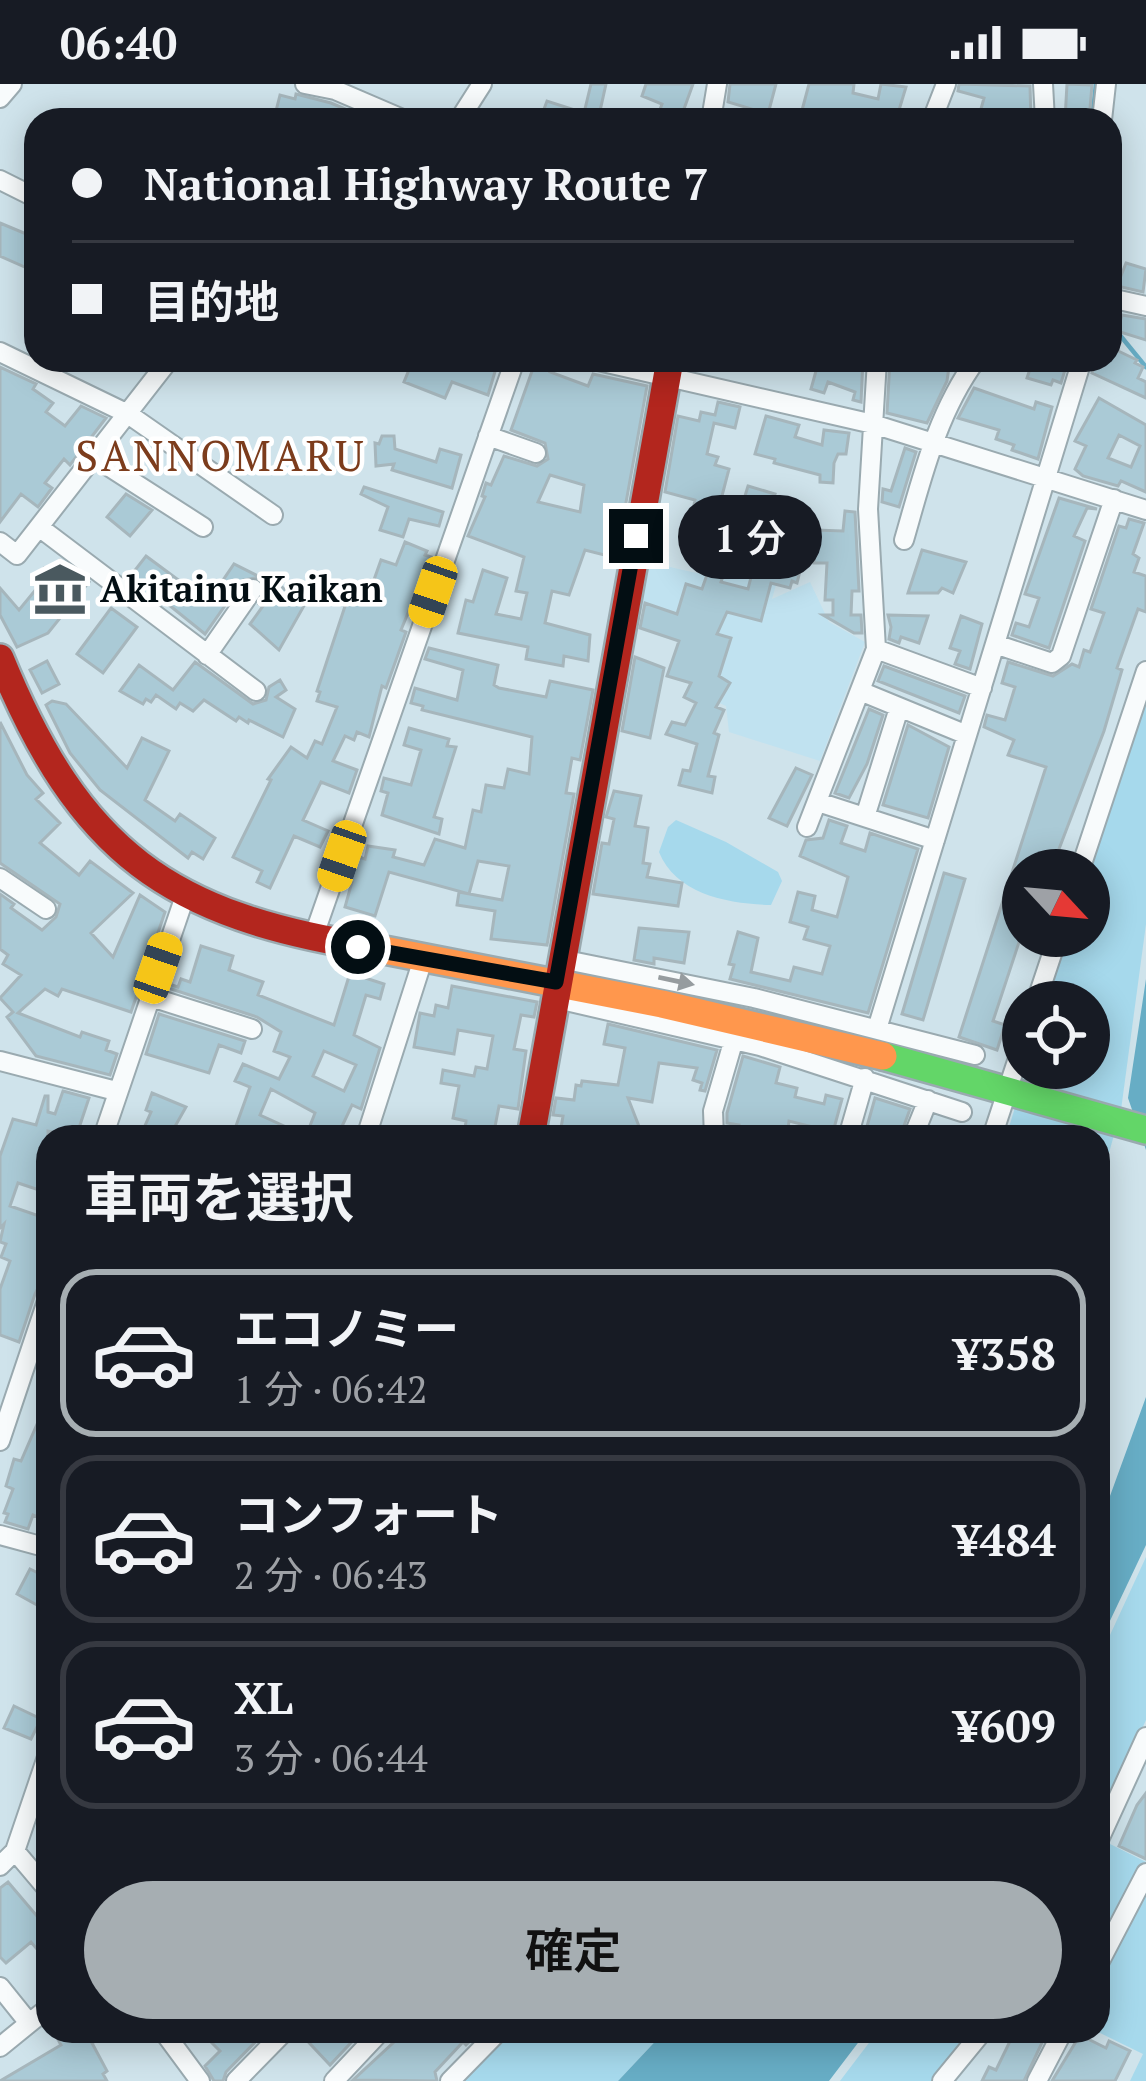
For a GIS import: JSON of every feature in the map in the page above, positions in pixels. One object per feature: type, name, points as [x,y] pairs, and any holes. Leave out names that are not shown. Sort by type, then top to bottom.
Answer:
[{"type":"main road","points":[[533,1125],[668,372]]},
{"type":"main road","points":[[0,658],[8,705],[72,796],[129,859],[185,896],[239,918],[313,938],[557,980],[752,1021],[1146,1130]]},
{"type":"street","points":[[0,98],[12,84]]},
{"type":"street","points":[[305,84],[337,87],[380,108]]},
{"type":"street","points":[[41,372],[128,414],[273,515]]},
{"type":"street","points":[[0,542],[6,561],[39,527],[160,372]]},
{"type":"street","points":[[313,938],[511,372]]},
{"type":"street","points":[[676,372],[874,424],[1146,510]]},
{"type":"street","points":[[807,827],[875,649],[868,508],[876,372]]},
{"type":"street","points":[[904,540],[934,442],[955,388],[967,372]]},
{"type":"street","points":[[877,1029],[1078,372]]},
{"type":"street","points":[[488,436],[536,453]]},
{"type":"street","points":[[94,457],[203,527]]},
{"type":"street","points":[[995,644],[1052,663],[1061,656],[1114,499]]},
{"type":"street","points":[[39,527],[256,692]]},
{"type":"street","points":[[207,655],[253,589]]},
{"type":"street","points":[[875,649],[982,688]]},
{"type":"street","points":[[1087,849],[1146,671]]},
{"type":"street","points":[[860,691],[968,735]]},
{"type":"street","points":[[865,817],[899,707]]},
{"type":"street","points":[[818,802],[935,840]]},
{"type":"street","points":[[0,878],[46,909]]},
{"type":"street","points":[[106,1125],[185,896]]},
{"type":"street","points":[[370,1125],[424,956]]},
{"type":"street","points":[[557,980],[754,998],[975,1055]]},
{"type":"street","points":[[557,980],[962,1112]]},
{"type":"street","points":[[148,996],[252,1029]]},
{"type":"street","points":[[714,1125],[713,1111],[734,1040]]},
{"type":"street","points":[[0,1061],[116,1091]]},
{"type":"street","points":[[851,1125],[865,1078]]},
{"type":"street","points":[[999,1125],[1020,1089]]},
{"type":"street","points":[[918,1125],[928,1100]]},
{"type":"street","points":[[0,1441],[36,1334]]},
{"type":"street","points":[[0,1536],[36,1545]]},
{"type":"street","points":[[1110,1816],[1146,1737]]},
{"type":"street","points":[[0,1866],[16,1851],[36,1790]]},
{"type":"street","points":[[16,1851],[36,1875]]},
{"type":"street","points":[[1110,1942],[1146,1873]]},
{"type":"street","points":[[0,1987],[29,2023]]},
{"type":"street","points":[[0,2047],[36,2017]]},
{"type":"street","points":[[172,2043],[200,2081]]},
{"type":"street","points":[[236,2081],[273,2043]]},
{"type":"street","points":[[334,2081],[370,2043]]},
{"type":"street","points":[[450,2081],[487,2043]]},
{"type":"street","points":[[943,2081],[973,2043]]},
{"type":"street","points":[[1036,2081],[1057,2043]]},
{"type":"shaded area","points":[[770,515],[792,527],[772,599],[810,582],[829,622],[865,642],[820,761],[729,732],[726,706],[691,690],[699,631],[631,606],[639,560],[723,579],[745,524],[763,528]]},
{"type":"shaded area","points":[[1146,685],[1146,924],[1121,1110],[1110,1149],[1110,1125],[1010,1125],[1021,1089],[1110,1089],[1110,981],[1053,981],[1061,957],[1110,957],[1110,849],[1095,849]]},
{"type":"shaded area","points":[[676,820],[778,872],[782,881],[771,905],[722,899],[678,878],[659,852],[668,827]]},
{"type":"shaded area","points":[[1146,979],[1146,1150],[1128,1098]]},
{"type":"shaded area","points":[[1146,1397],[1146,1545],[1110,1621],[1110,1496]]},
{"type":"shaded area","points":[[1146,1557],[1146,1720],[1110,1799],[1110,1635]]},
{"type":"shaded area","points":[[1110,1844],[1146,1862],[1110,1929]]},
{"type":"shaded area","points":[[1146,1885],[1146,2081],[1130,2081],[1143,2054],[1110,2038],[1110,1955]]},
{"type":"shaded area","points":[[496,2043],[654,2043],[618,2081],[460,2081]]},
{"type":"shaded area","points":[[654,2043],[858,2043],[829,2081],[618,2081]]},
{"type":"shaded area","points":[[869,2043],[963,2043],[933,2081],[840,2081]]},
{"type":"building","points":[[591,84],[606,84],[601,108],[585,108]]},
{"type":"building","points":[[646,84],[693,84],[684,108],[660,108],[662,104],[642,96]]},
{"type":"building","points":[[730,84],[776,84],[770,108],[728,102]]},
{"type":"building","points":[[809,84],[854,84],[853,93],[878,99],[881,84],[906,87],[900,108],[803,108]]},
{"type":"building","points":[[959,84],[1030,86],[1031,108],[981,108],[984,98],[958,91]]},
{"type":"building","points":[[1067,84],[1092,85],[1090,108],[1066,108]]},
{"type":"building","points":[[296,94],[343,108],[277,108],[280,95],[295,99]]},
{"type":"building","points":[[0,223],[24,233],[24,267],[0,256]]},
{"type":"building","points":[[1126,263],[1146,269],[1143,292],[1122,287]]},
{"type":"building","points":[[1122,315],[1146,319],[1146,340],[1122,333]]},
{"type":"building","points":[[1122,353],[1143,367],[1138,378],[1146,382],[1146,398],[1092,373],[1122,372]]},
{"type":"building","points":[[0,367],[36,384],[33,389],[53,403],[46,412],[65,426],[81,406],[106,418],[70,465],[64,459],[45,483],[52,488],[38,507],[21,494],[0,522]]},
{"type":"building","points":[[408,372],[495,372],[488,395],[452,382],[445,398],[404,382]]},
{"type":"building","points":[[532,372],[550,372],[588,386],[593,374],[647,386],[616,558],[585,550],[569,595],[552,591],[545,623],[590,635],[588,661],[564,656],[563,666],[526,659],[528,647],[458,633],[466,600],[473,602],[483,570],[507,578],[496,614],[521,619],[527,593],[516,591],[524,557],[468,536],[486,483],[491,485],[504,456],[537,466],[548,459],[545,443],[511,430]],"holes":[[[550,475],[584,485],[580,512],[538,502]]]},
{"type":"building","points":[[816,372],[862,372],[861,402],[853,400],[855,392],[828,382],[824,393],[811,389]]},
{"type":"building","points":[[889,372],[948,372],[927,423],[887,413]]},
{"type":"building","points":[[1029,372],[1064,372],[1061,383],[1053,380],[1051,385],[1027,378]]},
{"type":"building","points":[[974,388],[1034,409],[1036,402],[1052,407],[1038,459],[996,439],[999,430],[958,418]]},
{"type":"building","points":[[1099,398],[1146,425],[1146,492],[1121,481],[1118,486],[1083,476],[1075,469],[1086,446],[1075,441]],"holes":[[[1119,435],[1140,446],[1131,467],[1108,458]]]},
{"type":"building","points":[[718,402],[740,407],[735,428],[714,423],[707,454],[718,457],[715,465],[729,469],[717,515],[694,505],[695,500],[665,492],[678,416],[699,421],[701,412],[715,415]]},
{"type":"building","points":[[766,416],[799,425],[795,437],[822,445],[824,430],[849,433],[846,454],[838,454],[834,463],[833,483],[755,454]]},
{"type":"building","points":[[382,436],[394,436],[395,449],[436,462],[440,449],[461,455],[452,488],[392,470],[394,464],[376,466],[375,443]]},
{"type":"building","points":[[905,448],[916,452],[899,507],[882,502],[883,489],[891,491]]},
{"type":"building","points":[[748,486],[775,494],[767,516],[787,529],[779,553],[803,559],[797,583],[792,581],[790,588],[771,583],[761,621],[727,612],[717,634],[731,638],[719,676],[730,683],[716,707],[724,710],[714,733],[719,735],[708,776],[715,777],[712,793],[679,785],[683,770],[690,771],[697,744],[666,734],[672,722],[685,725],[696,703],[684,697],[691,683],[667,676],[679,641],[640,628],[645,603],[677,614],[686,584],[702,589],[715,552],[730,556],[721,582],[748,589],[761,539],[734,532]]},
{"type":"building","points":[[364,487],[443,512],[439,526],[409,519],[403,537],[380,530],[388,507],[361,494]]},
{"type":"building","points":[[126,494],[152,510],[130,536],[107,517]]},
{"type":"building","points":[[1059,498],[1097,509],[1087,508],[1074,536],[1085,541],[1049,648],[1012,635],[1016,623],[1029,627],[1039,598],[1025,594]]},
{"type":"building","points":[[845,511],[855,512],[859,591],[852,591],[851,615],[861,615],[862,633],[823,615],[833,615],[833,600],[825,600],[827,563],[814,563],[816,530],[843,531]]},
{"type":"building","points":[[1129,519],[1144,523],[1133,554],[1139,558],[1134,572],[1146,576],[1146,612],[1138,609],[1117,668],[1122,670],[1104,731],[1059,849],[1020,849],[1046,767],[1008,755],[1014,740],[984,727],[987,715],[1005,720],[1015,687],[1002,683],[1008,662],[1053,676],[1072,664],[1079,667],[1084,650],[1090,652],[1104,613],[1091,609],[1119,526],[1126,528]]},
{"type":"building","points":[[405,542],[431,557],[401,630],[406,632],[386,688],[382,686],[369,737],[357,732],[354,740],[345,736],[333,761],[357,770],[349,793],[321,782],[303,820],[328,831],[320,847],[294,836],[270,888],[257,882],[262,871],[233,857],[268,779],[291,747],[307,758],[315,741],[322,744],[337,707],[317,701],[317,691],[353,582],[370,591],[381,560],[396,565]]},
{"type":"building","points":[[922,550],[966,562],[953,593],[942,588],[938,593],[908,593]]},
{"type":"building","points":[[146,556],[208,602],[234,564],[260,577],[243,580],[205,634],[129,578]]},
{"type":"building","points":[[60,560],[89,582],[48,633],[17,647],[0,615],[0,588],[19,610],[42,582],[36,578],[44,568],[50,572]]},
{"type":"building","points":[[263,580],[305,604],[279,650],[250,624],[263,606],[259,604],[266,591]]},
{"type":"building","points":[[111,608],[137,627],[103,673],[77,654]]},
{"type":"building","points":[[888,615],[928,616],[919,643],[889,639]]},
{"type":"building","points":[[961,616],[982,624],[970,669],[955,664],[960,651],[950,648]]},
{"type":"building","points":[[429,648],[498,665],[494,685],[499,688],[546,697],[550,681],[593,690],[580,760],[572,758],[566,793],[574,794],[547,945],[491,939],[495,911],[457,905],[459,892],[467,894],[389,872],[375,916],[345,907],[356,856],[365,859],[368,846],[395,850],[393,857],[424,865],[435,839],[465,848],[473,810],[481,812],[486,785],[504,788],[508,769],[529,774],[532,737],[422,710],[423,706],[411,703],[415,688],[457,700],[463,670],[425,659]],"holes":[[[478,861],[509,866],[502,900],[469,894]]]},
{"type":"building","points":[[635,657],[664,668],[650,738],[622,731]]},
{"type":"building","points":[[47,661],[59,684],[42,693],[30,670]]},
{"type":"building","points":[[195,662],[253,704],[266,700],[269,687],[280,680],[286,690],[276,697],[295,709],[283,737],[249,720],[239,717],[236,721],[204,700],[193,711],[180,703],[176,709],[156,695],[143,704],[120,691],[139,665],[173,690]]},
{"type":"building","points":[[884,666],[965,696],[959,713],[878,681]]},
{"type":"building","points":[[52,701],[66,704],[127,768],[142,738],[169,751],[145,800],[175,821],[180,814],[215,838],[203,859],[192,852],[188,858],[100,790],[70,753],[46,705]]},
{"type":"building","points":[[869,709],[883,715],[867,764],[849,798],[835,793]]},
{"type":"building","points":[[0,722],[27,775],[43,793],[36,799],[60,823],[40,843],[79,875],[90,861],[133,893],[91,933],[113,957],[140,895],[165,912],[131,1012],[62,989],[58,996],[45,989],[18,1013],[80,1037],[82,1032],[109,1041],[106,1050],[117,1054],[110,1075],[36,1056],[7,1017],[13,1012],[0,998],[21,975],[3,964],[8,955],[0,949],[0,894],[42,930],[56,917],[60,904],[0,863]]},
{"type":"building","points":[[908,725],[949,747],[928,818],[883,805]]},
{"type":"building","points":[[409,728],[449,739],[447,746],[456,747],[434,817],[442,819],[439,834],[382,815],[388,793],[381,791],[384,778],[411,785],[421,750],[404,745]]},
{"type":"building","points":[[796,768],[812,775],[787,826],[769,818]]},
{"type":"building","points":[[614,791],[641,796],[635,826],[648,828],[643,863],[650,864],[647,877],[682,883],[678,906],[593,894],[602,843],[609,844],[614,819],[606,817]]},
{"type":"building","points":[[829,820],[847,826],[841,843],[865,851],[870,833],[918,849],[868,1013],[730,979],[738,932],[758,938],[751,972],[790,981],[794,967],[822,974],[830,946],[804,939],[808,927],[790,922],[798,892],[815,896],[812,910],[837,917],[848,877],[800,856],[806,840],[823,838]]},
{"type":"building","points":[[944,873],[965,879],[923,1020],[902,1014]]},
{"type":"building","points":[[1002,904],[1002,957],[1014,957],[1006,981],[1002,981],[993,1021],[1002,1024],[997,1050],[959,1037]]},
{"type":"building","points":[[639,928],[689,932],[684,963],[634,960]]},
{"type":"building","points":[[201,946],[233,956],[229,970],[263,982],[258,995],[334,1025],[350,973],[384,984],[380,999],[366,995],[354,1035],[380,1048],[361,1109],[352,1105],[343,1125],[310,1125],[315,1113],[271,1089],[260,1115],[282,1125],[236,1125],[250,1087],[235,1081],[243,1064],[279,1079],[290,1057],[274,1051],[281,1032],[257,1017],[168,988],[169,984],[178,987],[181,979],[190,982]],"holes":[[[324,1051],[356,1065],[344,1091],[313,1076]]]},
{"type":"building","points":[[452,986],[537,1002],[534,1017],[521,1015],[514,1049],[526,1051],[518,1109],[499,1106],[495,1125],[466,1125],[466,1121],[453,1118],[459,1086],[441,1083],[443,1070],[474,1076],[476,1067],[487,1069],[493,1036],[458,1030],[454,1054],[414,1047],[420,1013],[434,1016],[436,1005],[448,1008]]},
{"type":"building","points":[[159,1014],[245,1041],[241,1053],[219,1045],[209,1073],[146,1054]]},
{"type":"building","points":[[608,1024],[717,1050],[705,1091],[700,1090],[702,1083],[693,1080],[697,1068],[659,1063],[652,1102],[628,1098],[638,1125],[562,1125],[563,1116],[553,1115],[556,1098],[574,1100],[576,1085],[581,1086],[582,1081],[618,1085],[625,1048],[604,1044]]},
{"type":"building","points":[[743,1056],[780,1067],[776,1083],[797,1088],[795,1097],[824,1104],[826,1095],[842,1099],[835,1125],[789,1121],[788,1125],[739,1125],[727,1123]]},
{"type":"building","points":[[63,1091],[89,1098],[80,1125],[36,1125],[45,1096],[48,1112],[55,1114]]},
{"type":"building","points":[[152,1093],[186,1107],[176,1125],[145,1125],[151,1112],[146,1110]]},
{"type":"building","points":[[875,1098],[910,1109],[904,1125],[867,1125]]},
{"type":"building","points":[[13,1119],[36,1125],[36,1189],[18,1183],[10,1206],[36,1215],[36,1292],[19,1342],[0,1335],[0,1289],[10,1261],[1,1257],[6,1244],[0,1242],[4,1224],[0,1228],[0,1156]]},
{"type":"building","points":[[36,1427],[36,1516],[28,1529],[5,1522],[8,1514],[4,1513],[13,1489],[6,1486],[14,1459],[21,1461]]},
{"type":"building","points":[[30,1569],[36,1572],[36,1604],[17,1594]]},
{"type":"building","points":[[14,1706],[36,1717],[31,1739],[4,1728]]},
{"type":"building","points":[[1146,1793],[1146,1859],[1119,1846]]},
{"type":"building","points":[[8,1882],[36,1915],[36,1948],[31,1942],[6,1963],[0,1957],[0,1888]]},
{"type":"building","points":[[1110,2041],[1130,2051],[1115,2081],[1052,2081],[1075,2043],[1106,2048]]},
{"type":"building","points":[[92,2043],[107,2071],[103,2074],[107,2081],[0,2081],[61,2045]]},
{"type":"building","points":[[212,2043],[254,2043],[223,2081],[214,2081],[205,2066],[220,2051]]},
{"type":"building","points":[[309,2043],[351,2043],[330,2065]]},
{"type":"building","points":[[393,2043],[462,2043],[435,2072],[437,2081],[353,2080]]},
{"type":"building","points":[[1009,2043],[1042,2043],[1024,2081],[982,2081],[989,2067],[996,2070]]},
{"type":"waterway","points":[[1093,108],[1096,84]]},
{"type":"waterway","points":[[1122,338],[1146,367]]},
{"type":"traffic: fast","points":[[883,1056],[1146,1130]]},
{"type":"traffic: slow","points":[[374,948],[662,1004],[883,1056]]},
{"type":"traffic: jam","points":[[533,1125],[668,372]]},
{"type":"traffic: jam","points":[[0,658],[63,781],[99,827],[140,864],[186,894],[240,917],[374,948]]},
{"type":"place","name":"Akitainu Kaikan","points":[[60,589]]},
{"type":"district","name":"SANNOMARU","points":[[221,456]]},
{"type":"route","points":[[358,947],[556,982],[636,536]]}]
